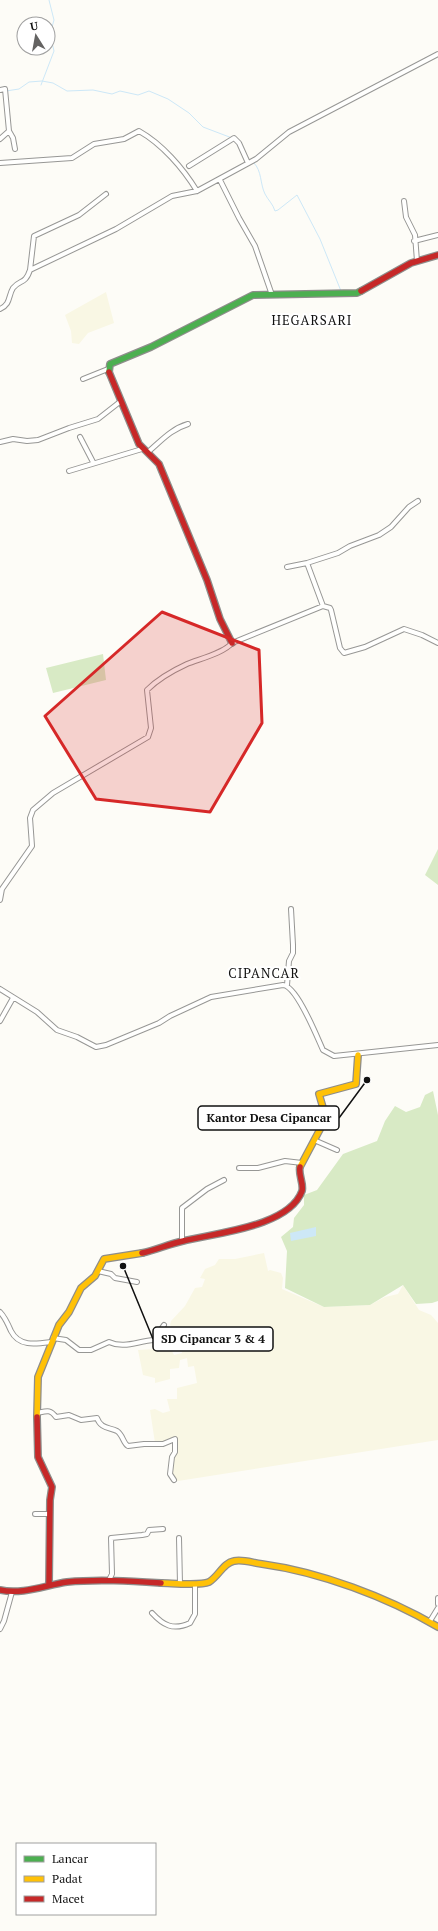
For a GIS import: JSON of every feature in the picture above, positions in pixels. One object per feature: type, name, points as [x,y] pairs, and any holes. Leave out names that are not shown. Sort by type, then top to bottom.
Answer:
[{"type":"street","points":[[30,270],[109,232],[172,196],[197,191],[220,180],[249,163],[289,132],[438,54]]},
{"type":"street","points":[[3,91],[9,130],[13,138],[15,149]]},
{"type":"street","points":[[0,139],[9,130]]},
{"type":"street","points":[[0,163],[72,158],[94,144],[127,138],[138,131],[161,148],[181,169],[197,191]]},
{"type":"street","points":[[189,166],[234,138],[239,143],[249,163]]},
{"type":"street","points":[[220,180],[238,218],[255,246],[272,295]]},
{"type":"street","points":[[0,309],[7,304],[14,288],[28,279],[32,240],[34,236],[80,215],[106,194]]},
{"type":"street","points":[[404,201],[406,218],[414,232],[417,261]]},
{"type":"street","points":[[414,241],[438,235]]},
{"type":"street","points":[[84,379],[108,369],[110,364],[117,360],[151,347],[246,297],[253,295],[357,293],[417,261],[438,255]]},
{"type":"street","points":[[108,369],[142,448],[159,464],[208,580],[220,619],[232,643]]},
{"type":"street","points":[[0,442],[13,439],[38,440],[98,419],[121,402]]},
{"type":"street","points":[[148,452],[160,440],[179,427],[188,424]]},
{"type":"street","points":[[80,437],[94,462]]},
{"type":"street","points":[[69,471],[142,448]]},
{"type":"street","points":[[287,567],[338,553],[350,546],[379,535],[390,527],[409,507],[418,501]]},
{"type":"street","points":[[307,562],[323,606]]},
{"type":"street","points":[[0,900],[2,889],[32,846],[30,818],[33,810],[53,793],[148,737],[151,728],[147,693],[148,688],[182,667],[226,648],[232,643],[323,606],[330,608],[331,610],[340,648],[344,654],[365,647],[404,629],[422,635],[438,643]]},
{"type":"street","points":[[291,909],[293,953],[289,961],[287,985],[298,998],[323,1050],[334,1056],[358,1055],[438,1045]]},
{"type":"street","points":[[0,989],[37,1012],[57,1030],[96,1047],[106,1045],[159,1023],[170,1016],[211,997],[287,985]]},
{"type":"street","points":[[0,1021],[13,998]]},
{"type":"street","points":[[49,1584],[50,1500],[53,1490],[38,1457],[38,1377],[59,1325],[69,1312],[81,1288],[93,1278],[104,1260],[143,1254],[182,1241],[244,1228],[266,1220],[293,1204],[302,1190],[298,1172],[326,1118],[319,1094],[356,1084],[358,1055]]},
{"type":"street","points":[[314,1140],[336,1150]]},
{"type":"street","points":[[239,1168],[258,1168],[285,1161],[302,1163]]},
{"type":"street","points":[[182,1241],[182,1208],[207,1189],[224,1180]]},
{"type":"street","points":[[98,1271],[111,1274],[115,1278],[137,1282]]},
{"type":"street","points":[[0,1312],[14,1336],[26,1344],[31,1345],[52,1340],[66,1340],[79,1350],[91,1350],[109,1342],[114,1345],[128,1346],[143,1341],[154,1340],[164,1325]]},
{"type":"street","points":[[37,1412],[49,1410],[56,1417],[69,1415],[82,1420],[97,1418],[99,1423],[106,1429],[119,1433],[128,1446],[163,1444],[175,1439],[175,1452],[172,1457],[170,1474],[174,1480]]},
{"type":"street","points":[[35,1514],[50,1514]]},
{"type":"street","points":[[109,1580],[112,1574],[111,1538],[145,1535],[148,1530],[163,1529]]},
{"type":"street","points":[[179,1538],[180,1584]]},
{"type":"street","points":[[0,1590],[12,1592],[49,1584],[109,1580],[195,1584],[209,1582],[232,1562],[286,1566],[357,1589],[430,1621],[438,1627]]},
{"type":"street","points":[[152,1613],[160,1622],[168,1627],[177,1628],[190,1623],[195,1614],[195,1584]]},
{"type":"street","points":[[0,1629],[4,1621],[12,1592]]},
{"type":"street","points":[[438,1598],[438,1604]]},
{"type":"street","points":[[430,1621],[438,1608]]},
{"type":"highlighted area","points":[[162,612],[259,650],[262,723],[210,812],[96,799],[45,716]]},
{"type":"shaded area","points":[[106,292],[114,323],[88,333],[79,344],[72,343],[71,331],[65,315]]},
{"type":"shaded area","points":[[264,1253],[268,1271],[270,1270],[281,1273],[283,1278],[282,1289],[324,1307],[370,1305],[385,1297],[398,1294],[403,1285],[419,1310],[431,1315],[438,1323],[438,1440],[178,1481],[172,1476],[171,1466],[175,1439],[163,1443],[155,1443],[150,1410],[155,1409],[163,1413],[170,1411],[167,1399],[177,1399],[177,1388],[197,1383],[194,1366],[188,1367],[187,1358],[180,1360],[179,1368],[170,1369],[170,1379],[155,1383],[155,1378],[143,1375],[138,1350],[155,1349],[172,1351],[174,1355],[182,1353],[179,1339],[170,1325],[171,1321],[185,1306],[195,1288],[202,1287],[205,1279],[200,1278],[205,1269],[215,1265],[219,1259],[235,1259]]},
{"type":"green space","points":[[103,654],[106,680],[53,693],[46,668]]},
{"type":"green space","points":[[438,849],[438,885],[425,875]]},
{"type":"green space","points":[[433,1091],[438,1115],[438,1301],[416,1304],[403,1285],[370,1305],[324,1307],[285,1288],[287,1251],[281,1237],[293,1227],[294,1218],[304,1205],[304,1195],[317,1190],[343,1154],[377,1141],[385,1121],[395,1106],[406,1112],[420,1107],[425,1095]]},
{"type":"water","points":[[316,1227],[316,1236],[291,1241],[290,1233]]},
{"type":"waterway","points":[[41,85],[54,51],[50,34],[54,20],[49,0]]},
{"type":"waterway","points":[[6,91],[19,89],[29,82],[42,81],[53,83],[67,91],[93,90],[112,94],[120,91],[138,95],[149,91],[168,99],[189,113],[203,127],[232,138]]},
{"type":"waterway","points":[[254,163],[260,174],[265,194],[275,211],[297,195],[320,239],[341,291]]},
{"type":"traffic: fast","points":[[109,372],[110,364],[151,347],[253,295],[357,293],[361,291]]},
{"type":"traffic: slow","points":[[300,1167],[326,1118],[319,1094],[356,1084],[358,1055]]},
{"type":"traffic: slow","points":[[37,1417],[38,1377],[59,1325],[69,1312],[81,1288],[95,1276],[104,1259],[142,1253]]},
{"type":"traffic: slow","points":[[161,1583],[192,1584],[209,1582],[230,1562],[244,1561],[307,1573],[353,1587],[397,1606],[438,1627]]},
{"type":"traffic: jam","points":[[361,291],[411,263],[438,255]]},
{"type":"traffic: jam","points":[[109,372],[139,444],[159,464],[207,580],[220,619],[232,643]]},
{"type":"traffic: jam","points":[[142,1253],[178,1242],[250,1226],[267,1221],[282,1213],[294,1203],[302,1191],[300,1167]]},
{"type":"traffic: jam","points":[[37,1417],[38,1457],[52,1487],[50,1500],[49,1584]]},
{"type":"traffic: jam","points":[[0,1590],[17,1591],[79,1581],[161,1583]]},
{"type":"place","name":"Kantor Desa Cipancar","points":[[367,1080]]},
{"type":"place","name":"SD Cipancar 3 & 4","points":[[123,1266]]},
{"type":"district","name":"HEGARSARI","points":[[312,320]]},
{"type":"district","name":"CIPANCAR","points":[[264,973]]}]
